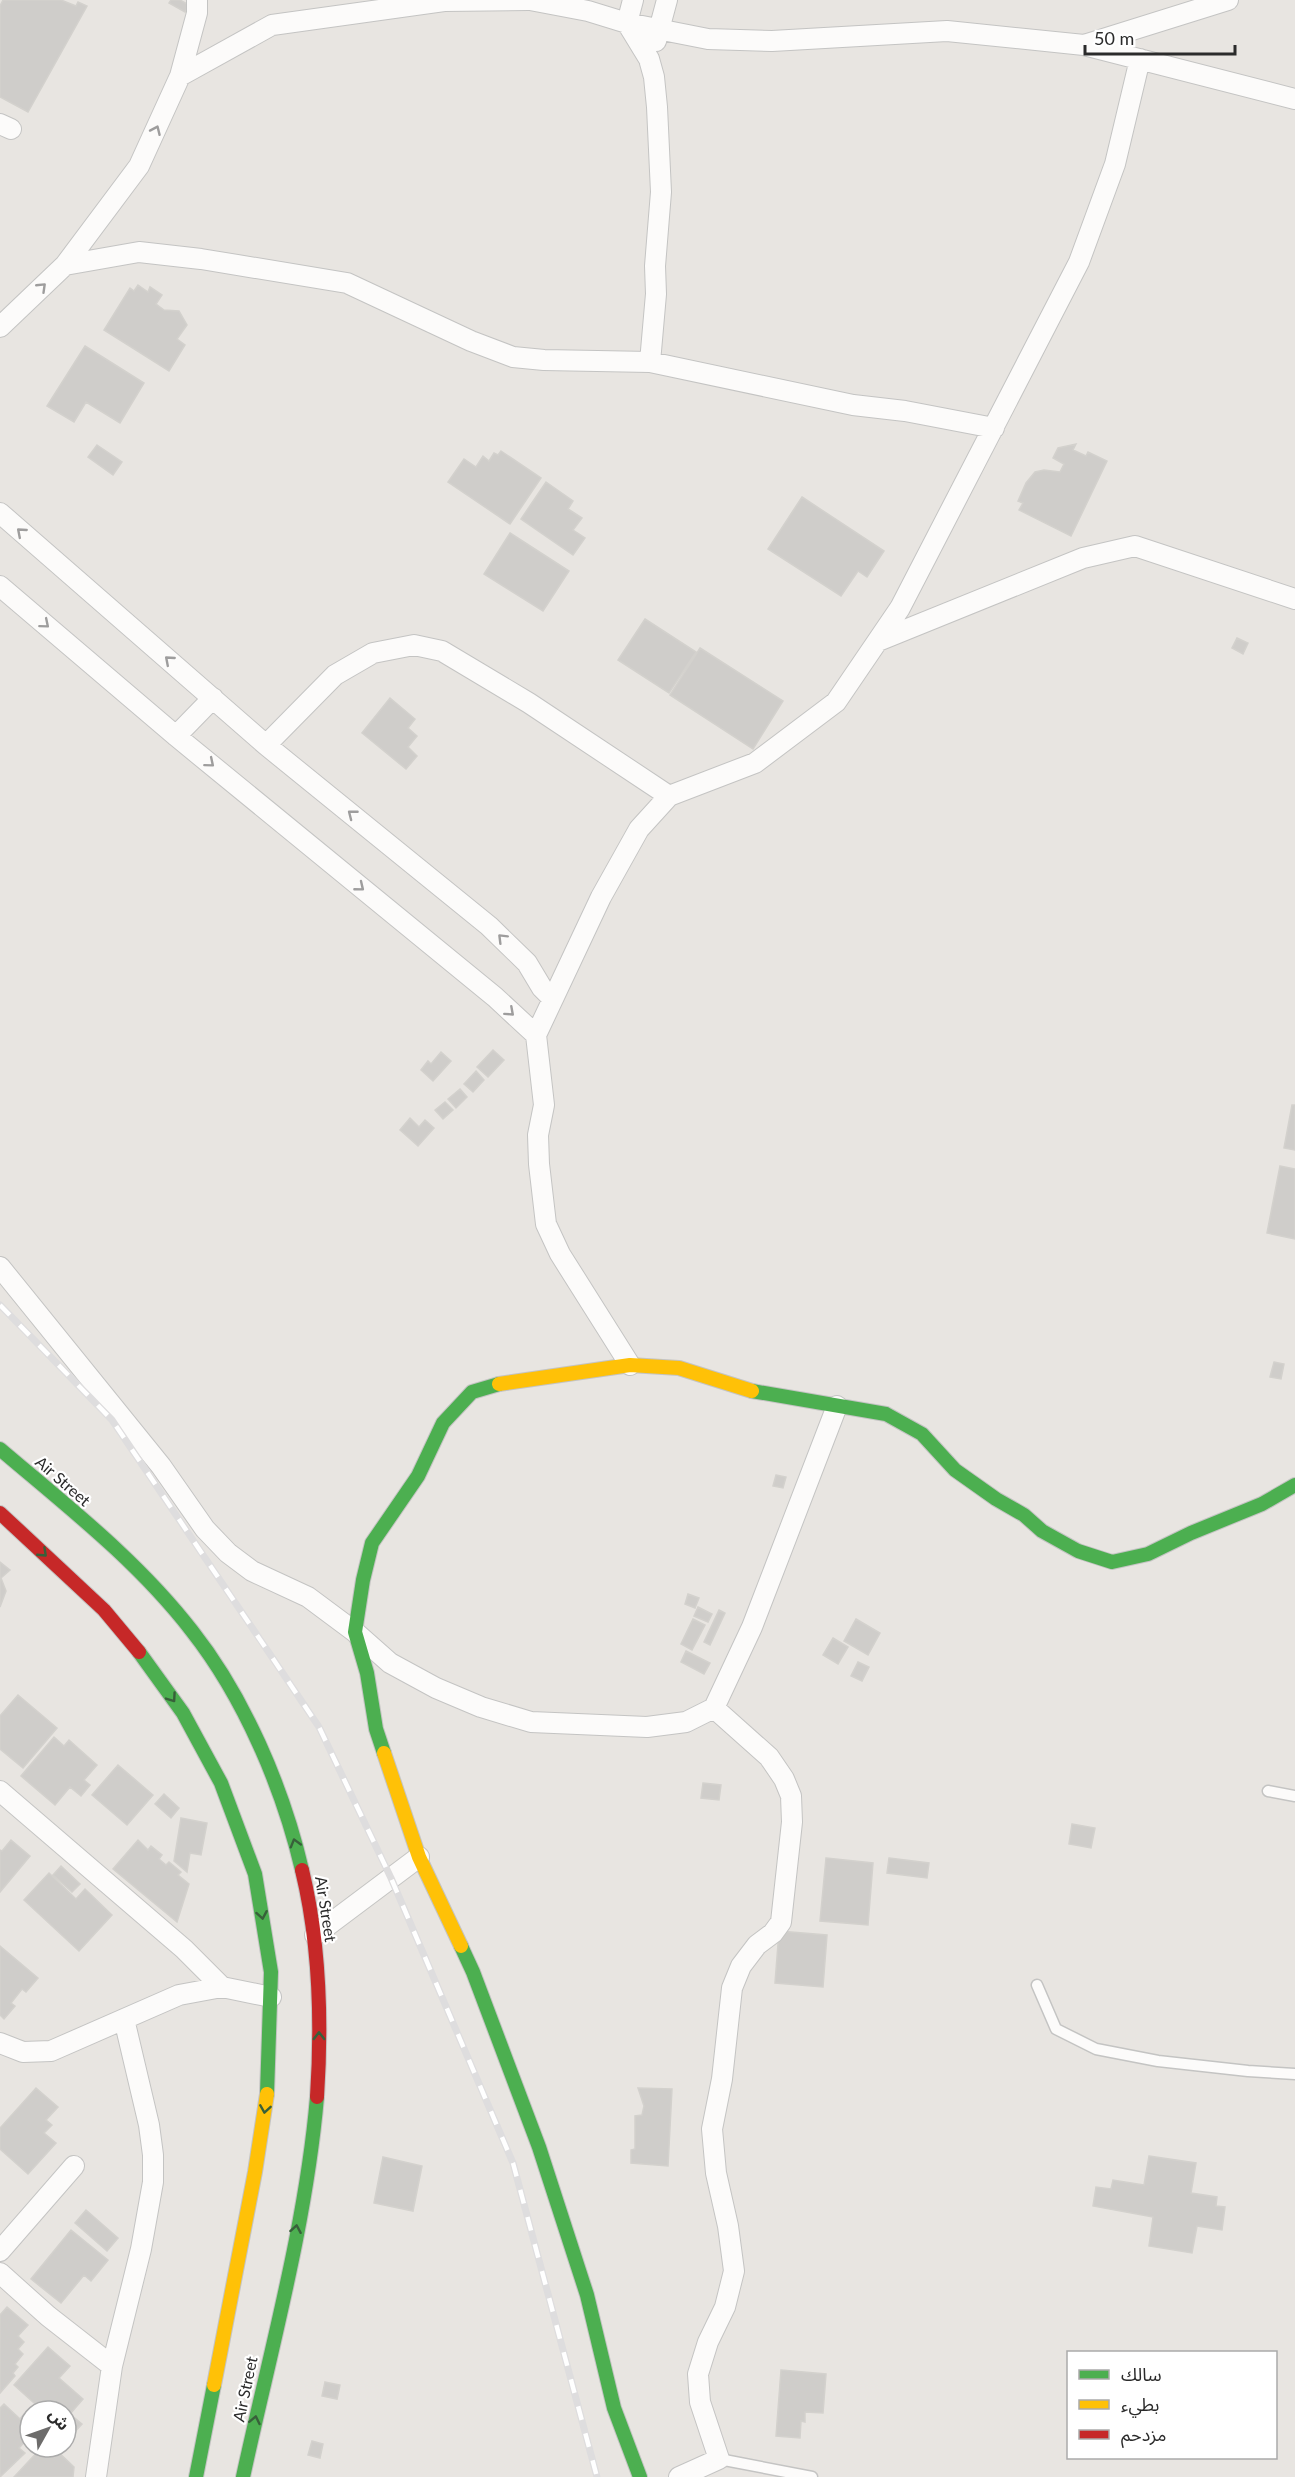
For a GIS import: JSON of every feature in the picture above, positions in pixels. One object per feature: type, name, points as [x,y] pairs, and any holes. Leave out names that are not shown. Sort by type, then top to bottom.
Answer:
[{"type":"main road","points":[[640,2477],[614,2408],[587,2295],[539,2147],[473,1972],[419,1857],[376,1729],[368,1672],[355,1632],[363,1580],[372,1543],[418,1476],[443,1423],[472,1392],[497,1384],[630,1365],[679,1368],[763,1395],[886,1414],[922,1434],[955,1470],[996,1499],[1024,1515],[1042,1531],[1078,1551],[1112,1562],[1148,1554],[1191,1533],[1262,1504],[1295,1485]]},
{"type":"main road","name":"Air Street","points":[[0,1449],[94,1530],[182,1618],[215,1663],[238,1701],[281,1795],[305,1878],[315,1935],[320,2037],[316,2109],[296,2233],[243,2477]]},
{"type":"main road","name":"Air Street","points":[[0,1514],[104,1610],[144,1658],[183,1713],[241,1818],[255,1874],[271,1972],[268,2089],[255,2172],[196,2477]]},
{"type":"main road","points":[[263,1805],[281,1795]]},
{"type":"street","points":[[0,327],[65,264],[140,166],[180,76],[197,13],[197,0]]},
{"type":"street","points":[[180,76],[272,25],[444,1],[529,0],[588,11],[627,23],[708,39],[783,40],[947,31],[1084,45],[1295,99]]},
{"type":"street","points":[[633,0],[627,23],[649,59],[654,77],[661,192],[650,362]]},
{"type":"street","points":[[649,59],[668,0]]},
{"type":"street","points":[[1084,45],[1228,0]]},
{"type":"street","points":[[630,1365],[566,1263],[546,1224],[541,1197],[538,1144],[544,1105],[536,1035],[601,897],[639,829],[669,796],[755,763],[836,702],[900,608],[1079,262],[1115,164],[1140,59]]},
{"type":"street","points":[[65,264],[139,252],[201,259],[347,283],[513,357],[544,360],[650,362],[853,405],[905,411],[994,428]]},
{"type":"street","points":[[0,513],[266,745],[489,926],[527,963],[542,988],[553,999]]},
{"type":"street","points":[[878,641],[1083,558],[1135,546],[1295,599]]},
{"type":"street","points":[[0,586],[176,736],[495,997],[536,1035]]},
{"type":"street","points":[[266,745],[335,675],[373,653],[414,645],[442,651],[529,703],[669,796]]},
{"type":"street","points":[[176,736],[213,698]]},
{"type":"street","points":[[0,1267],[161,1466],[205,1529],[220,1545],[252,1571],[308,1598],[355,1632],[390,1663],[436,1688],[481,1707],[531,1722],[647,1726],[686,1722],[714,1708],[752,1627],[837,1406]]},
{"type":"street","points":[[679,2477],[719,2459],[700,2402],[698,2374],[708,2342],[725,2307],[734,2271],[728,2226],[716,2173],[712,2129],[722,2079],[732,1988],[741,1966],[756,1945],[773,1933],[781,1923],[792,1822],[792,1796],[769,1757],[714,1708]]},
{"type":"street","points":[[0,1791],[184,1949],[222,1987]]},
{"type":"street","points":[[315,1935],[419,1857]]},
{"type":"street","points":[[0,2043],[23,2052],[51,2051],[179,1995],[222,1987],[272,1997]]},
{"type":"street","points":[[96,2477],[112,2367],[141,2249],[153,2182],[153,2155],[149,2125],[124,2019]]},
{"type":"street","points":[[0,2251],[74,2166]]},
{"type":"street","points":[[0,2273],[48,2316],[112,2367]]},
{"type":"lane","points":[[1268,1791],[1295,1796]]},
{"type":"lane","points":[[1037,1985],[1056,2029],[1096,2049],[1158,2061],[1295,2074]]},
{"type":"lane","points":[[719,2459],[812,2477]]},
{"type":"building","points":[[3,0],[61,0],[76,6],[78,2],[87,6],[28,112],[0,97],[0,6]]},
{"type":"building","points":[[171,0],[180,0],[189,5],[185,12],[169,3]]},
{"type":"building","points":[[138,285],[148,292],[150,287],[162,295],[156,304],[164,310],[179,311],[187,325],[177,339],[185,345],[169,371],[104,330],[130,288],[134,291]]},
{"type":"building","points":[[85,346],[144,383],[120,423],[86,402],[74,422],[47,406]]},
{"type":"building","points":[[1076,444],[1073,450],[1086,456],[1088,452],[1107,461],[1071,536],[1019,510],[1023,503],[1018,501],[1026,483],[1035,472],[1044,470],[1060,472],[1064,464],[1053,458],[1058,448]]},
{"type":"building","points":[[97,445],[122,462],[113,475],[88,457]]},
{"type":"building","points":[[501,451],[541,478],[510,524],[448,482],[464,459],[476,467],[483,456],[489,461],[494,453],[498,455]]},
{"type":"building","points":[[546,482],[573,501],[568,509],[582,518],[573,530],[585,538],[573,555],[521,519]]},
{"type":"building","points":[[802,497],[884,551],[867,577],[858,571],[841,596],[768,549]]},
{"type":"building","points":[[510,533],[569,571],[543,611],[484,574]]},
{"type":"building","points":[[645,619],[696,652],[669,693],[618,660]]},
{"type":"building","points":[[1237,638],[1248,643],[1243,654],[1232,648]]},
{"type":"building","points":[[700,648],[783,701],[753,749],[670,695]]},
{"type":"building","points":[[390,698],[415,719],[408,728],[417,736],[408,747],[417,756],[406,769],[362,733]]},
{"type":"building","points":[[493,1050],[504,1060],[488,1077],[477,1067]]},
{"type":"building","points":[[441,1052],[451,1061],[433,1081],[421,1070],[428,1061],[431,1064]]},
{"type":"building","points":[[476,1071],[484,1080],[473,1092],[464,1084]]},
{"type":"building","points":[[460,1089],[467,1097],[456,1108],[448,1099]]},
{"type":"building","points":[[445,1102],[453,1110],[443,1119],[435,1110]]},
{"type":"building","points":[[1292,1105],[1295,1105],[1295,1150],[1284,1148]]},
{"type":"building","points":[[410,1118],[419,1127],[425,1120],[434,1128],[418,1146],[400,1130]]},
{"type":"building","points":[[1280,1166],[1295,1169],[1295,1239],[1267,1233]]},
{"type":"building","points":[[1274,1362],[1284,1364],[1281,1379],[1270,1377]]},
{"type":"building","points":[[776,1475],[786,1477],[783,1488],[773,1486]]},
{"type":"building","points":[[0,1562],[10,1570],[1,1578],[6,1591],[0,1607]]},
{"type":"building","points":[[688,1594],[699,1598],[695,1608],[685,1604]]},
{"type":"building","points":[[698,1607],[712,1614],[708,1622],[694,1616]]},
{"type":"building","points":[[719,1610],[725,1613],[710,1645],[704,1642]]},
{"type":"building","points":[[693,1619],[705,1625],[692,1650],[681,1644]]},
{"type":"building","points":[[856,1619],[880,1633],[868,1655],[844,1641]]},
{"type":"building","points":[[833,1638],[848,1647],[838,1664],[823,1655]]},
{"type":"building","points":[[686,1651],[710,1663],[704,1674],[681,1662]]},
{"type":"building","points":[[858,1662],[869,1667],[862,1681],[851,1676]]},
{"type":"building","points":[[18,1695],[57,1728],[23,1768],[0,1749],[0,1716]]},
{"type":"building","points":[[54,1737],[64,1746],[69,1740],[97,1765],[84,1780],[90,1785],[81,1796],[70,1787],[55,1805],[21,1776]]},
{"type":"building","points":[[118,1765],[153,1795],[127,1825],[92,1795]]},
{"type":"building","points":[[703,1783],[721,1785],[719,1800],[701,1798]]},
{"type":"building","points":[[164,1794],[179,1808],[171,1818],[155,1804]]},
{"type":"building","points":[[181,1818],[207,1823],[201,1855],[190,1853],[187,1872],[174,1861]]},
{"type":"building","points":[[1072,1824],[1095,1828],[1091,1848],[1069,1844]]},
{"type":"building","points":[[11,1840],[30,1856],[0,1892],[0,1850],[2,1851]]},
{"type":"building","points":[[138,1840],[148,1850],[151,1846],[162,1855],[159,1859],[166,1865],[169,1862],[181,1872],[178,1875],[189,1884],[177,1922],[113,1869]]},
{"type":"building","points":[[826,1858],[873,1863],[868,1925],[820,1921]]},
{"type":"building","points":[[889,1858],[929,1863],[927,1878],[887,1873]]},
{"type":"building","points":[[61,1866],[80,1884],[72,1892],[53,1875]]},
{"type":"building","points":[[49,1873],[76,1899],[85,1889],[112,1915],[79,1951],[24,1900]]},
{"type":"building","points":[[779,1931],[827,1935],[823,1987],[775,1983]]},
{"type":"building","points":[[0,1946],[38,1978],[26,1992],[22,1989],[11,2003],[15,2006],[4,2019],[0,2015]]},
{"type":"building","points":[[36,2088],[58,2107],[46,2120],[52,2125],[44,2133],[56,2143],[28,2174],[0,2149],[0,2128]]},
{"type":"building","points":[[638,2088],[672,2089],[668,2166],[631,2163],[631,2150],[635,2149],[635,2116],[642,2115],[644,2106]]},
{"type":"building","points":[[1149,2156],[1196,2163],[1191,2193],[1217,2197],[1216,2206],[1225,2207],[1222,2230],[1197,2226],[1192,2253],[1149,2246],[1153,2217],[1093,2206],[1096,2187],[1111,2189],[1113,2180],[1144,2185]]},
{"type":"building","points":[[383,2157],[422,2166],[413,2211],[374,2203]]},
{"type":"building","points":[[86,2210],[118,2238],[107,2251],[75,2223]]},
{"type":"building","points":[[71,2230],[108,2260],[91,2281],[84,2275],[61,2303],[31,2279]]},
{"type":"building","points":[[7,2307],[28,2325],[18,2336],[24,2342],[18,2349],[23,2354],[15,2364],[18,2367],[13,2373],[15,2376],[0,2393],[0,2315]]},
{"type":"building","points":[[48,2347],[70,2366],[59,2378],[83,2399],[78,2405],[78,2399],[30,2399],[14,2385]]},
{"type":"building","points":[[781,2370],[826,2374],[823,2413],[805,2412],[805,2422],[801,2421],[800,2438],[776,2436]]},
{"type":"building","points":[[325,2382],[340,2385],[337,2399],[322,2396]]},
{"type":"building","points":[[4,2404],[18,2417],[19,2459],[0,2477],[0,2408]]},
{"type":"building","points":[[312,2441],[323,2444],[320,2458],[308,2455]]},
{"type":"building","points":[[31,2459],[66,2459],[74,2467],[73,2477],[14,2477]]},
{"type":"railway","points":[[0,1305],[112,1420],[319,1727],[391,1878],[513,2163],[597,2477]]},
{"type":"traffic: fast","points":[[384,1753],[376,1729],[367,1673],[355,1632],[363,1580],[372,1543],[418,1476],[443,1423],[472,1392],[499,1384]]},
{"type":"traffic: fast","points":[[752,1391],[886,1414],[922,1434],[955,1470],[996,1499],[1024,1515],[1042,1531],[1078,1551],[1112,1562],[1148,1554],[1191,1533],[1262,1504],[1295,1485]]},
{"type":"traffic: fast","points":[[0,1449],[76,1513],[149,1581],[171,1605],[211,1657],[245,1714],[273,1776],[302,1870]]},
{"type":"traffic: fast","points":[[139,1652],[183,1713],[221,1783],[255,1874],[271,1972],[267,2094]]},
{"type":"traffic: fast","points":[[461,1946],[539,2147],[587,2295],[614,2408],[640,2477]]},
{"type":"traffic: fast","points":[[243,2477],[296,2241],[305,2193],[317,2097]]},
{"type":"traffic: fast","points":[[196,2477],[214,2385]]},
{"type":"traffic: slow","points":[[499,1384],[630,1365],[679,1368],[752,1391]]},
{"type":"traffic: slow","points":[[384,1753],[419,1857],[461,1946]]},
{"type":"traffic: slow","points":[[214,2385],[255,2172],[267,2094]]},
{"type":"traffic: jam","points":[[0,1513],[104,1610],[139,1652]]},
{"type":"traffic: jam","points":[[302,1870],[313,1926],[318,1983],[317,2097]]}]
